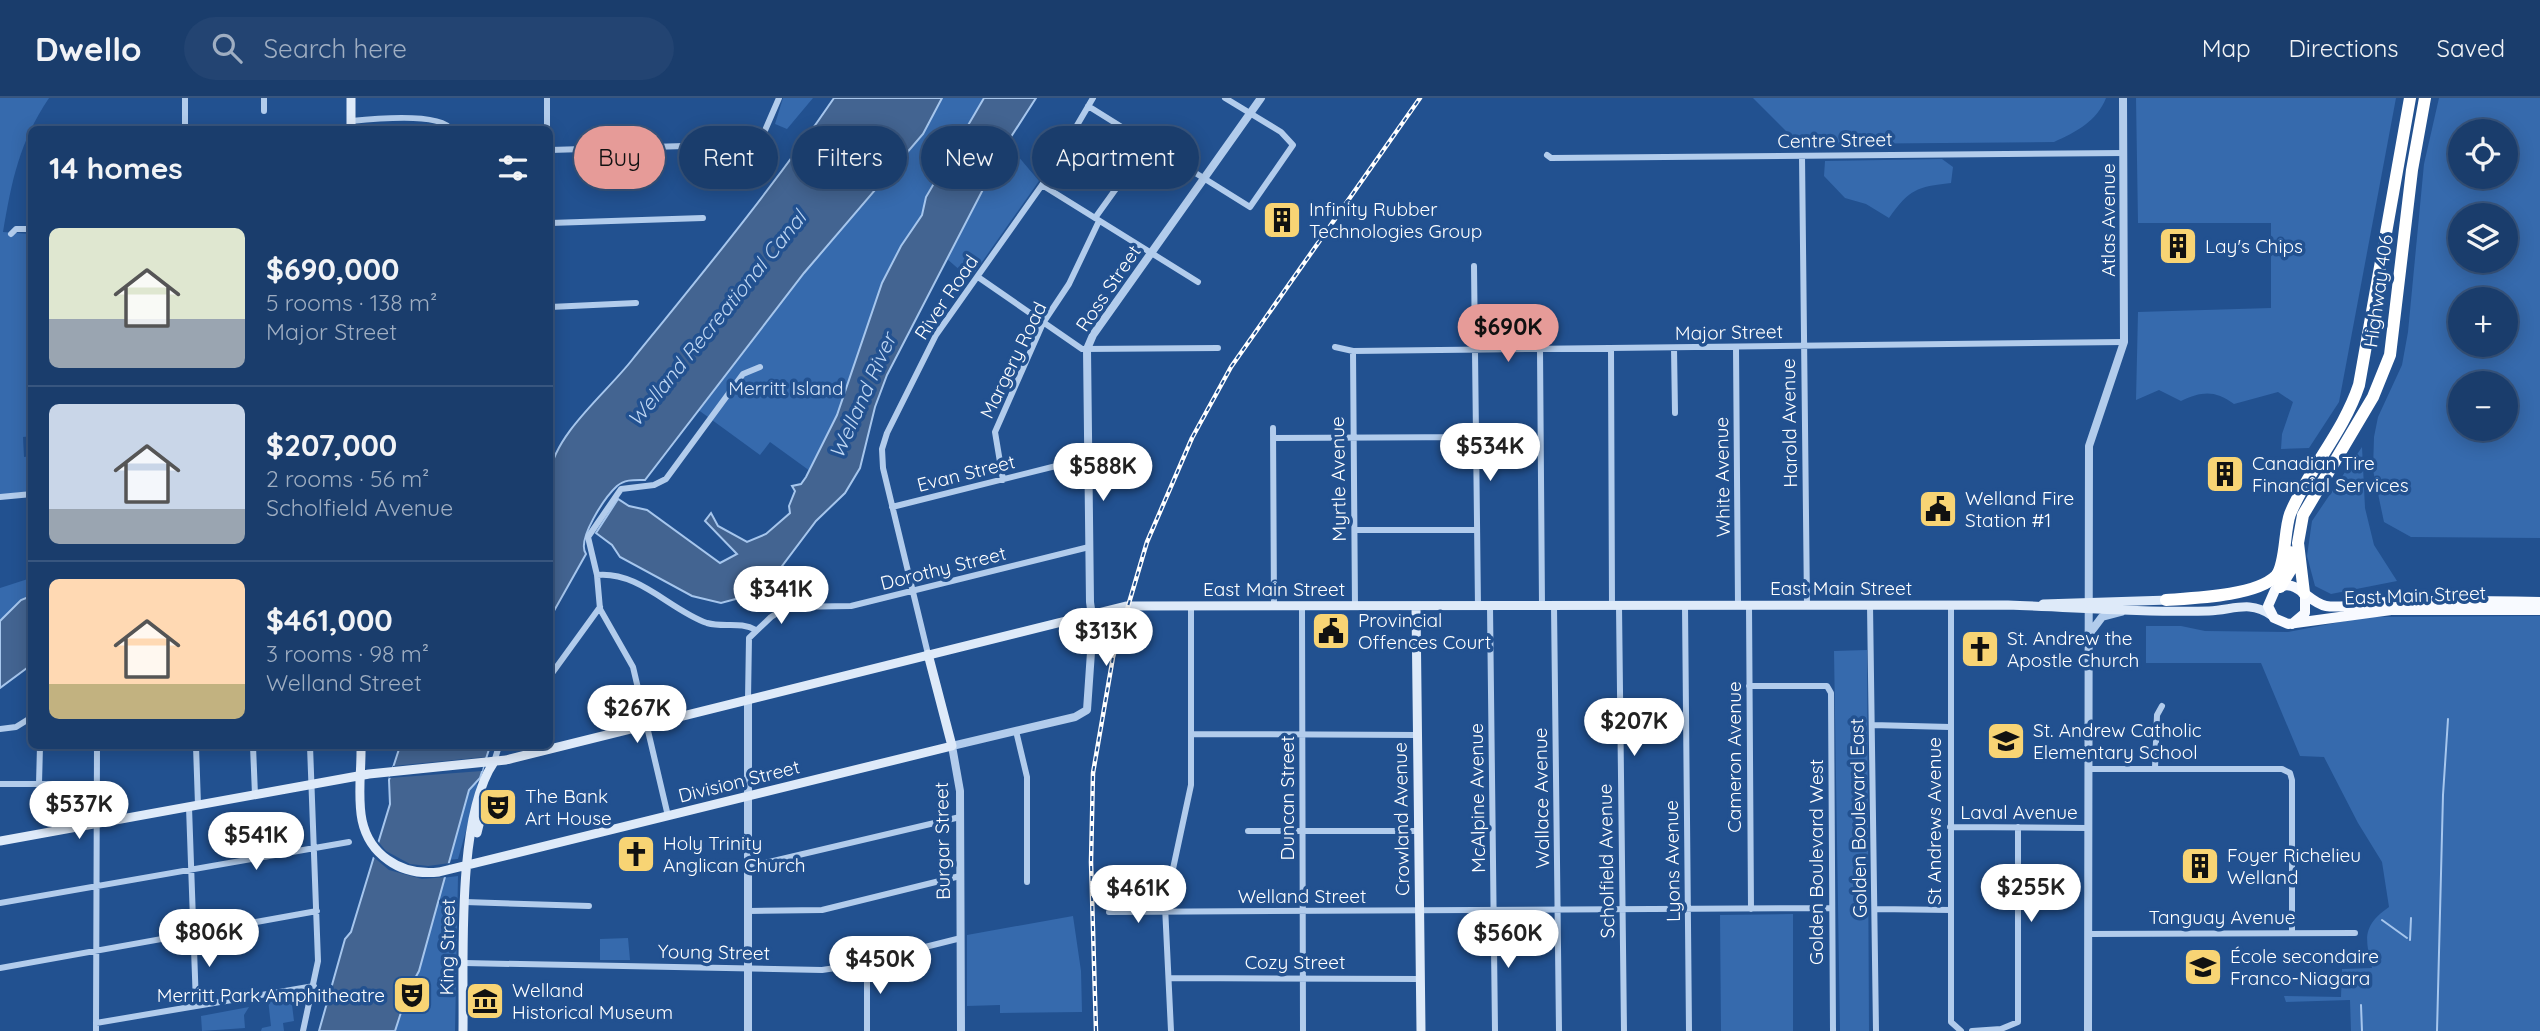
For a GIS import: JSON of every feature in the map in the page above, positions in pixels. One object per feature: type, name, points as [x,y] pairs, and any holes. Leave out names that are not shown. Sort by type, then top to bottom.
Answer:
[{"type":"highway","name":"Highway 406","points":[[2288,520],[2346,419],[2359,385],[2410,98]]},
{"type":"highway","name":"Highway 406","points":[[2304,594],[2298,553],[2302,515],[2374,397],[2390,355],[2412,170],[2425,98]]},
{"type":"highway","points":[[2279,587],[2291,569],[2288,520]]},
{"type":"highway","points":[[2166,600],[2219,595],[2270,580],[2281,569],[2288,520]]},
{"type":"main road","points":[[351,98],[351,125]]},
{"type":"main road","points":[[2291,586],[2304,594],[2305,613],[2292,624],[2284,623],[2271,615],[2269,602],[2279,587],[2291,586]]},
{"type":"main road","name":"East Main Street","points":[[553,748],[1126,606],[2088,606],[2236,597],[2279,587]]},
{"type":"main road","name":"East Main Street","points":[[2304,594],[2319,604],[2331,607],[2402,601],[2540,601]]},
{"type":"main road","name":"East Main Street","points":[[2088,606],[2121,612],[2215,610],[2252,605],[2271,615]]},
{"type":"main road","name":"Crowland Avenue","points":[[1416,607],[1421,1031]]},
{"type":"main road","name":"East Main Street","points":[[2292,624],[2380,611],[2540,610]]},
{"type":"main road","points":[[935,676],[935,662],[940,655],[972,643]]},
{"type":"main road","name":"Burgar Street","points":[[928,654],[952,746]]},
{"type":"main road","name":"Division Street","points":[[361,749],[361,820],[368,839],[382,856],[401,868],[425,873],[468,865],[952,746]]},
{"type":"main road","name":"East Main Street","points":[[0,841],[255,795],[360,781],[391,772],[494,762],[547,749]]},
{"type":"main road","name":"King Street","points":[[463,1031],[468,865],[494,762]]},
{"type":"street","points":[[185,98],[185,126]]},
{"type":"street","points":[[264,98],[264,111]]},
{"type":"street","points":[[547,98],[547,126]]},
{"type":"street","points":[[553,150],[717,146],[758,141],[773,117],[779,98]]},
{"type":"street","name":"River Road","points":[[1076,126],[1093,98]]},
{"type":"street","points":[[1199,175],[1239,203],[1250,207],[1255,204],[1293,145],[1290,139],[1225,98]]},
{"type":"street","name":"Ross Street","points":[[1092,614],[1087,349],[1093,335],[1261,98]]},
{"type":"street","name":"Atlas Avenue","points":[[2088,1031],[2089,446],[2124,342],[2123,98]]},
{"type":"street","points":[[1088,106],[1120,126]]},
{"type":"street","points":[[351,125],[433,119],[448,126]]},
{"type":"street","name":"Centre Street","points":[[1547,155],[1551,158],[2124,153]]},
{"type":"street","name":"Harold Avenue","points":[[1802,156],[1807,605]]},
{"type":"street","name":"River Road","points":[[928,654],[881,457],[883,441],[936,335],[1038,189]]},
{"type":"street","points":[[1048,189],[1198,282]]},
{"type":"street","name":"Margery Road","points":[[1003,480],[995,432],[1043,323],[1069,284],[1097,219],[1117,189]]},
{"type":"street","points":[[553,223],[703,218]]},
{"type":"street","points":[[10,234],[18,229],[28,229]]},
{"type":"street","points":[[1474,266],[1478,607]]},
{"type":"street","points":[[978,277],[1073,345],[1087,349],[1218,348]]},
{"type":"street","points":[[553,307],[636,303]]},
{"type":"street","name":"Major Street","points":[[1335,347],[1353,351],[1475,351],[2124,342]]},
{"type":"street","name":"White Avenue","points":[[1736,347],[1744,605]]},
{"type":"street","points":[[1674,348],[1675,413]]},
{"type":"street","name":"Scholfield Avenue","points":[[1611,349],[1624,1031]]},
{"type":"street","points":[[1540,350],[1542,606]]},
{"type":"street","name":"Myrtle Avenue","points":[[1353,351],[1355,607]]},
{"type":"street","points":[[668,816],[633,667],[600,607],[597,575],[588,544],[591,531],[616,493],[626,486],[654,485],[666,479],[700,437],[743,374],[760,367]]},
{"type":"street","points":[[1273,428],[1274,607]]},
{"type":"street","points":[[1273,438],[1476,438]]},
{"type":"street","name":"Evan Street","points":[[892,507],[1088,458]]},
{"type":"street","points":[[0,497],[28,494]]},
{"type":"street","points":[[1355,530],[1477,530]]},
{"type":"street","name":"Dorothy Street","points":[[756,630],[787,607],[851,606],[1089,548]]},
{"type":"street","points":[[597,575],[623,577],[707,622],[745,625],[756,630],[748,642],[748,1031]]},
{"type":"street","name":"Cameron Avenue","points":[[1744,605],[1749,686],[1751,909]]},
{"type":"street","name":"Golden Boulevard East","points":[[1870,605],[1876,1031]]},
{"type":"street","points":[[1171,1031],[1168,890],[1189,797],[1191,606]]},
{"type":"street","name":"Wallace Avenue","points":[[1554,606],[1559,1031]]},
{"type":"street","name":"Lyons Avenue","points":[[1685,606],[1689,1031]]},
{"type":"street","name":"St Andrews Avenue","points":[[1951,606],[1951,1022],[1961,1031]]},
{"type":"street","points":[[553,672],[600,607]]},
{"type":"street","name":"Duncan Street","points":[[1302,607],[1303,1031]]},
{"type":"street","name":"McAlpine Avenue","points":[[1489,607],[1495,1031]]},
{"type":"street","points":[[2090,633],[2102,617],[2121,612]]},
{"type":"street","name":"Division Street","points":[[952,746],[1084,713],[1090,699],[1092,614]]},
{"type":"street","name":"Golden Boulevard West","points":[[1749,686],[1827,686],[1831,693],[1833,1031]]},
{"type":"street","points":[[2155,768],[2157,715],[2162,706]]},
{"type":"street","points":[[0,729],[16,727],[28,720]]},
{"type":"street","points":[[1872,725],[1950,727]]},
{"type":"street","points":[[1016,731],[1027,777],[1027,882]]},
{"type":"street","points":[[1191,734],[1417,735]]},
{"type":"street","name":"Burgar Street","points":[[952,746],[960,784],[961,1031]]},
{"type":"street","points":[[39,784],[40,749]]},
{"type":"street","points":[[97,749],[96,1027],[196,1006],[314,986]]},
{"type":"street","points":[[196,749],[192,869],[196,1006]]},
{"type":"street","points":[[253,749],[255,795]]},
{"type":"street","points":[[303,1031],[318,961],[310,749]]},
{"type":"street","points":[[494,762],[498,749]]},
{"type":"street","points":[[2089,769],[2282,769],[2290,773],[2292,932]]},
{"type":"street","points":[[0,784],[96,784]]},
{"type":"street","points":[[748,867],[960,817]]},
{"type":"street","name":"Laval Avenue","points":[[1950,827],[2088,828]]},
{"type":"street","points":[[1972,1031],[2001,1029],[2018,1022],[2018,827]]},
{"type":"street","points":[[1248,831],[1418,831]]},
{"type":"street","points":[[0,903],[349,842]]},
{"type":"street","points":[[748,911],[822,910],[960,876]]},
{"type":"street","points":[[465,902],[589,906]]},
{"type":"street","name":"Welland Street","points":[[1109,912],[1832,908]]},
{"type":"street","points":[[1876,909],[1951,910]]},
{"type":"street","points":[[0,968],[317,911]]},
{"type":"street","name":"Tanguay Avenue","points":[[2089,934],[2355,933]]},
{"type":"street","name":"Young Street","points":[[464,962],[822,970],[867,962],[961,938]]},
{"type":"street","points":[[867,962],[867,1031]]},
{"type":"street","name":"Cozy Street","points":[[1169,978],[1421,979]]},
{"type":"green space","points":[[0,98],[49,98],[33,126],[28,126],[28,136],[18,162],[3,232],[28,234],[28,436],[23,437],[24,457],[28,456],[28,491],[0,495]]},
{"type":"green space","points":[[783,98],[813,98],[787,129],[775,124]]},
{"type":"green space","name":"Merritt Island","points":[[942,98],[984,98],[968,126],[927,126]]},
{"type":"green space","points":[[1753,98],[2106,98],[2097,113],[2078,130],[2054,142],[1823,144],[1789,134]]},
{"type":"green space","points":[[2136,98],[2396,98],[2339,402],[2309,448],[2281,449],[2282,434],[2293,402],[2278,392],[2234,404],[2214,394],[2195,395],[2181,401],[2159,390],[2136,400],[2138,312],[2271,308],[2271,223],[2138,223]]},
{"type":"green space","points":[[2439,98],[2540,98],[2540,538],[2411,537],[2384,522],[2373,470],[2374,437],[2378,417],[2402,365],[2408,332],[2424,164]]},
{"type":"green space","name":"Merritt Island","points":[[921,136],[921,189],[931,189],[922,215],[901,246],[882,283],[837,415],[810,471],[770,442],[760,455],[697,409],[804,273],[876,189],[907,189],[907,153]]},
{"type":"green space","points":[[1018,156],[1032,173],[1033,189],[970,279],[946,258],[983,189],[1018,189]]},
{"type":"green space","points":[[1942,159],[1953,167],[1951,183],[1915,191],[1889,218],[1866,204],[1845,198],[1824,176],[1825,161]]},
{"type":"green space","points":[[2362,447],[2365,508],[2374,545],[2397,581],[2331,594],[2315,586],[2307,556],[2312,521]]},
{"type":"green space","points":[[28,579],[28,598],[0,621],[0,588]]},
{"type":"green space","points":[[2540,616],[2540,1031],[2351,1031],[2350,1000],[2286,1002],[2284,996],[2341,997],[2342,969],[2372,968],[2368,933],[2374,920],[2389,907],[2382,862],[2358,823],[2324,757],[2300,756],[2261,663],[2146,663],[2146,626],[2181,626],[2205,631],[2288,632],[2366,617]]},
{"type":"green space","points":[[1867,650],[1869,1031],[1840,1031],[1834,651]]},
{"type":"green space","points":[[476,783],[479,785],[458,859],[447,860],[469,790]]},
{"type":"green space","points":[[458,876],[455,1031],[395,1031],[421,956],[442,878]]},
{"type":"green space","points":[[1793,914],[1793,1031],[1721,1031],[1720,915]]},
{"type":"green space","points":[[1073,916],[1081,971],[1082,1012],[1000,1013],[1000,1005],[967,1006],[967,935]]},
{"type":"green space","points":[[628,938],[630,960],[600,960],[600,939]]},
{"type":"green space","points":[[288,995],[291,997],[294,1021],[283,1023],[284,1031],[261,1031],[262,1028],[271,1026],[268,999]]},
{"type":"green space","points":[[249,1007],[244,1015],[245,1028],[202,1031],[201,1016]]},
{"type":"water","points":[[834,98],[942,98],[927,126],[921,126],[921,136],[907,153],[907,126],[814,126]]},
{"type":"water","points":[[984,98],[1036,98],[1018,126],[968,126]]},
{"type":"water","name":"Welland Recreational Canal","points":[[792,157],[792,189],[876,189],[804,273],[645,480],[623,482],[606,499],[588,529],[584,548],[586,554],[553,613],[553,462],[561,444],[583,414],[632,360],[768,189],[778,189],[778,176]]},
{"type":"water","name":"Welland River","points":[[931,189],[983,189],[887,375],[875,407],[860,468],[845,493],[816,521],[779,570],[743,597],[721,603],[692,596],[620,557],[612,545],[596,533],[618,499],[629,506],[647,510],[720,563],[737,554],[705,521],[711,513],[718,526],[747,542],[766,534],[790,513],[789,506],[795,491],[792,486],[801,484],[806,477],[837,415],[882,283],[901,246],[922,215]]},
{"type":"water","points":[[28,597],[28,667],[0,688],[0,621],[21,600]]},
{"type":"water","points":[[399,749],[489,749],[480,778],[469,790],[419,971],[408,991],[395,1031],[319,1031],[345,939],[351,932],[390,804],[389,780]]},
{"type":"pier","points":[[485,757],[482,771],[389,778],[393,766]]},
{"type":"pier","points":[[376,839],[386,851],[410,864],[428,866],[450,863],[447,877],[422,879],[389,870],[371,855]]},
{"type":"waterway","points":[[2437,1031],[2443,795],[2448,719]]},
{"type":"waterway","points":[[2410,940],[2411,918]]},
{"type":"waterway","points":[[2382,920],[2407,938]]},
{"type":"waterway","points":[[2361,1005],[2362,1031]]},
{"type":"railway","points":[[1096,1031],[1091,862],[1093,773],[1113,657],[1147,542],[1192,438],[1231,367],[1420,98]]},
{"type":"place","name":"Infinity Rubber Technologies Group","points":[[1282,220]]},
{"type":"place","name":"Lay's Chips","points":[[2178,246]]},
{"type":"place","name":"Canadian Tire Financial Services","points":[[2225,474]]},
{"type":"place","name":"Welland Fire Station #1","points":[[1938,509]]},
{"type":"place","name":"Provincial Offences Court","points":[[1331,631]]},
{"type":"place","name":"St. Andrew the Apostle Church","points":[[1980,649]]},
{"type":"place","name":"St. Andrew Catholic Elementary School","points":[[2006,741]]},
{"type":"place","name":"The Bank Art House","points":[[498,807]]},
{"type":"place","name":"Holy Trinity Anglican Church","points":[[636,854]]},
{"type":"place","name":"Foyer Richelieu Welland","points":[[2200,866]]},
{"type":"place","name":"École secondaire Franco-Niagara","points":[[2203,967]]},
{"type":"place","name":"Merritt Park Amphitheatre","points":[[412,995]]},
{"type":"place","name":"Welland Historical Museum","points":[[485,1001]]}]
